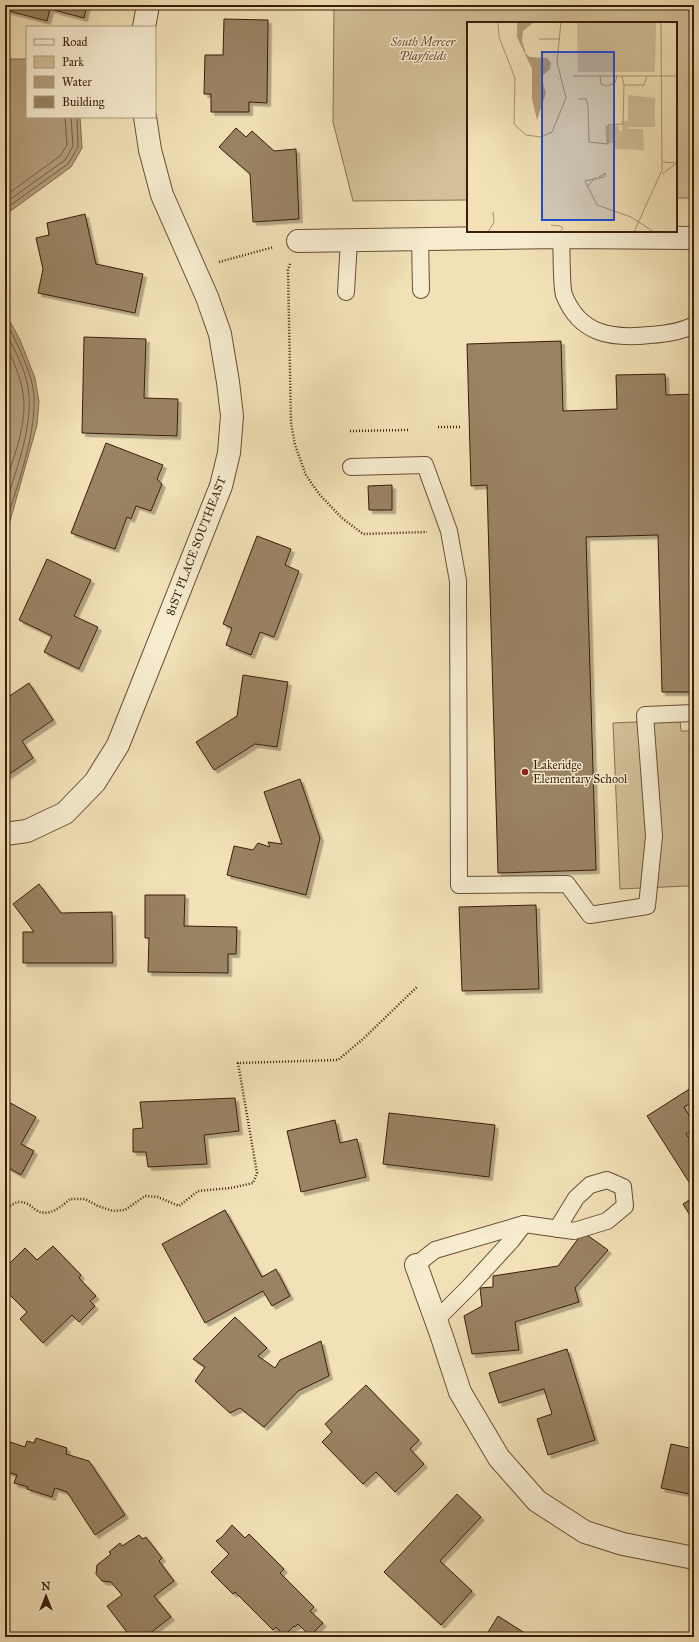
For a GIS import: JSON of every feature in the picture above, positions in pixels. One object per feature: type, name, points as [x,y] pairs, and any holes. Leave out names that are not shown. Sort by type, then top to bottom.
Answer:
[{"type":"street","points":[[144,26],[148,5]]},
{"type":"street","name":"81ST PLACE SOUTHEAST","points":[[5,834],[27,830],[65,813],[95,782],[118,745],[221,486],[229,453],[232,416],[220,334],[207,297],[162,195],[150,150],[145,118]]},
{"type":"street","points":[[298,241],[420,238],[694,238]]},
{"type":"street","points":[[416,1265],[460,1392],[499,1458],[536,1501],[584,1532],[623,1544],[694,1558]]},
{"type":"lane","points":[[561,237],[564,293],[573,313],[586,325],[606,335],[634,337],[668,334],[694,325]]},
{"type":"lane","points":[[420,238],[421,290]]},
{"type":"lane","points":[[346,292],[349,240]]},
{"type":"lane","points":[[351,467],[425,465],[449,531],[458,581],[459,885],[567,884],[590,915],[647,906],[654,836],[645,715],[694,713]]},
{"type":"lane","points":[[436,1320],[469,1287],[512,1240],[524,1224]]},
{"type":"lane","points":[[416,1265],[435,1250],[524,1224],[557,1229]]},
{"type":"path","points":[[194,269],[298,241]]},
{"type":"path","points":[[298,241],[288,270],[291,423],[295,445],[306,475],[320,494],[342,518],[362,534],[449,531]]},
{"type":"path","points":[[438,427],[461,427]]},
{"type":"path","points":[[350,431],[408,430]]},
{"type":"path","points":[[5,1209],[18,1202],[29,1203],[36,1210],[46,1213],[59,1209],[70,1199],[85,1199],[98,1206],[113,1211],[125,1210],[144,1196],[158,1197],[179,1206],[198,1191],[231,1188],[253,1183],[257,1172],[238,1063],[338,1060],[418,986]]},
{"type":"green space","name":"South Mercer Playfields","points":[[334,5],[694,5],[694,198],[677,198],[677,22],[467,22],[467,200],[353,201],[333,122]]},
{"type":"green space","points":[[680,720],[681,731],[694,731],[694,890],[687,886],[620,889],[613,723]]},
{"type":"water","points":[[5,59],[26,59],[26,118],[80,118],[82,148],[71,167],[5,215]]},
{"type":"water","points":[[5,312],[20,340],[35,378],[39,402],[37,425],[5,539]]},
{"type":"building","points":[[5,5],[87,5],[84,18],[50,9],[47,21],[5,10]]},
{"type":"building","points":[[224,19],[268,20],[267,103],[249,102],[249,112],[211,112],[211,94],[204,94],[205,55],[223,55]]},
{"type":"building","points":[[236,128],[246,137],[252,131],[274,151],[296,149],[299,219],[253,222],[250,174],[219,147]]},
{"type":"building","points":[[85,214],[96,264],[143,274],[135,313],[38,293],[43,269],[36,238],[49,235],[47,223]]},
{"type":"building","points":[[84,337],[146,339],[144,398],[178,399],[177,436],[82,433]]},
{"type":"building","points":[[561,341],[563,411],[617,409],[616,375],[665,374],[666,395],[694,394],[694,692],[662,692],[658,535],[586,537],[596,870],[498,873],[487,485],[471,486],[467,344]]},
{"type":"building","points":[[106,443],[163,465],[157,479],[162,484],[151,511],[136,506],[131,519],[127,517],[115,549],[71,533]]},
{"type":"building","points":[[392,485],[392,510],[369,510],[368,486]]},
{"type":"building","points":[[257,536],[291,549],[285,565],[299,571],[274,637],[260,632],[251,655],[226,645],[232,628],[223,624]]},
{"type":"building","points":[[47,559],[91,580],[74,616],[98,627],[79,669],[44,652],[52,636],[19,620]]},
{"type":"building","points":[[243,675],[288,682],[277,747],[255,744],[214,770],[196,742],[237,716]]},
{"type":"building","points":[[29,683],[53,720],[22,741],[33,758],[5,777],[5,699]]},
{"type":"building","points":[[300,779],[320,838],[306,895],[227,875],[234,846],[253,850],[258,843],[270,847],[268,842],[282,844],[264,792]]},
{"type":"building","points":[[39,884],[61,913],[112,912],[113,963],[23,963],[23,932],[34,932],[13,904]]},
{"type":"building","points":[[145,895],[185,895],[184,926],[237,927],[236,954],[228,954],[228,973],[148,972],[149,938],[145,938]]},
{"type":"building","points":[[6,905],[6,940],[5,940]]},
{"type":"building","points":[[536,905],[539,989],[462,991],[459,907]]},
{"type":"building","points":[[691,1088],[694,1093],[694,1101],[684,1107],[694,1124],[694,1129],[686,1134],[694,1146],[694,1190],[647,1116]]},
{"type":"building","points":[[235,1098],[239,1131],[204,1135],[207,1164],[148,1167],[146,1152],[133,1152],[133,1129],[143,1128],[140,1102]]},
{"type":"building","points":[[5,1100],[36,1117],[21,1144],[34,1151],[21,1175],[5,1166]]},
{"type":"building","points":[[389,1113],[495,1125],[489,1177],[383,1164]]},
{"type":"building","points":[[335,1120],[340,1143],[357,1139],[366,1177],[301,1192],[287,1131]]},
{"type":"building","points":[[694,1197],[694,1222],[683,1204]]},
{"type":"building","points":[[225,1210],[262,1277],[276,1269],[290,1296],[272,1306],[263,1291],[205,1323],[162,1244]]},
{"type":"building","points":[[583,1232],[608,1250],[575,1288],[579,1302],[515,1322],[519,1350],[472,1354],[464,1316],[482,1306],[480,1288],[493,1287],[493,1276],[558,1266]]},
{"type":"building","points":[[53,1246],[81,1275],[79,1278],[96,1296],[90,1301],[95,1306],[79,1322],[72,1315],[43,1343],[20,1319],[27,1312],[5,1290],[10,1285],[5,1280],[5,1268],[25,1248],[37,1260]]},
{"type":"building","points":[[235,1317],[267,1348],[258,1356],[275,1368],[280,1360],[321,1341],[329,1376],[298,1391],[264,1427],[240,1408],[230,1413],[195,1381],[205,1367],[193,1359]]},
{"type":"building","points":[[567,1349],[595,1440],[548,1455],[537,1419],[552,1414],[544,1389],[499,1403],[489,1373]]},
{"type":"building","points":[[366,1385],[419,1440],[410,1449],[424,1464],[395,1492],[376,1472],[363,1484],[322,1442],[332,1432],[325,1424]]},
{"type":"building","points":[[36,1438],[67,1448],[66,1454],[89,1461],[125,1515],[95,1535],[67,1492],[55,1488],[52,1497],[14,1483],[17,1475],[5,1471],[5,1447],[7,1441],[25,1447],[27,1441],[34,1443]]},
{"type":"building","points":[[671,1444],[694,1449],[694,1495],[661,1488]]},
{"type":"building","points":[[457,1494],[481,1517],[440,1561],[472,1591],[441,1625],[384,1572]]},
{"type":"building","points":[[232,1525],[245,1538],[249,1534],[284,1569],[280,1573],[314,1607],[310,1611],[323,1623],[310,1636],[298,1624],[284,1636],[276,1627],[273,1630],[235,1592],[233,1594],[211,1572],[229,1554],[216,1541],[222,1537]]},
{"type":"building","points":[[139,1535],[143,1539],[146,1537],[162,1558],[159,1561],[174,1581],[154,1596],[171,1617],[145,1637],[136,1637],[133,1632],[129,1635],[107,1606],[122,1595],[111,1582],[102,1581],[96,1574],[97,1565],[111,1554],[109,1552],[120,1543],[122,1546]]},
{"type":"building","points":[[498,1616],[528,1635],[527,1637],[485,1637]]},
{"type":"place","name":"Lakeridge Elementary School","points":[[525,772]]}]
